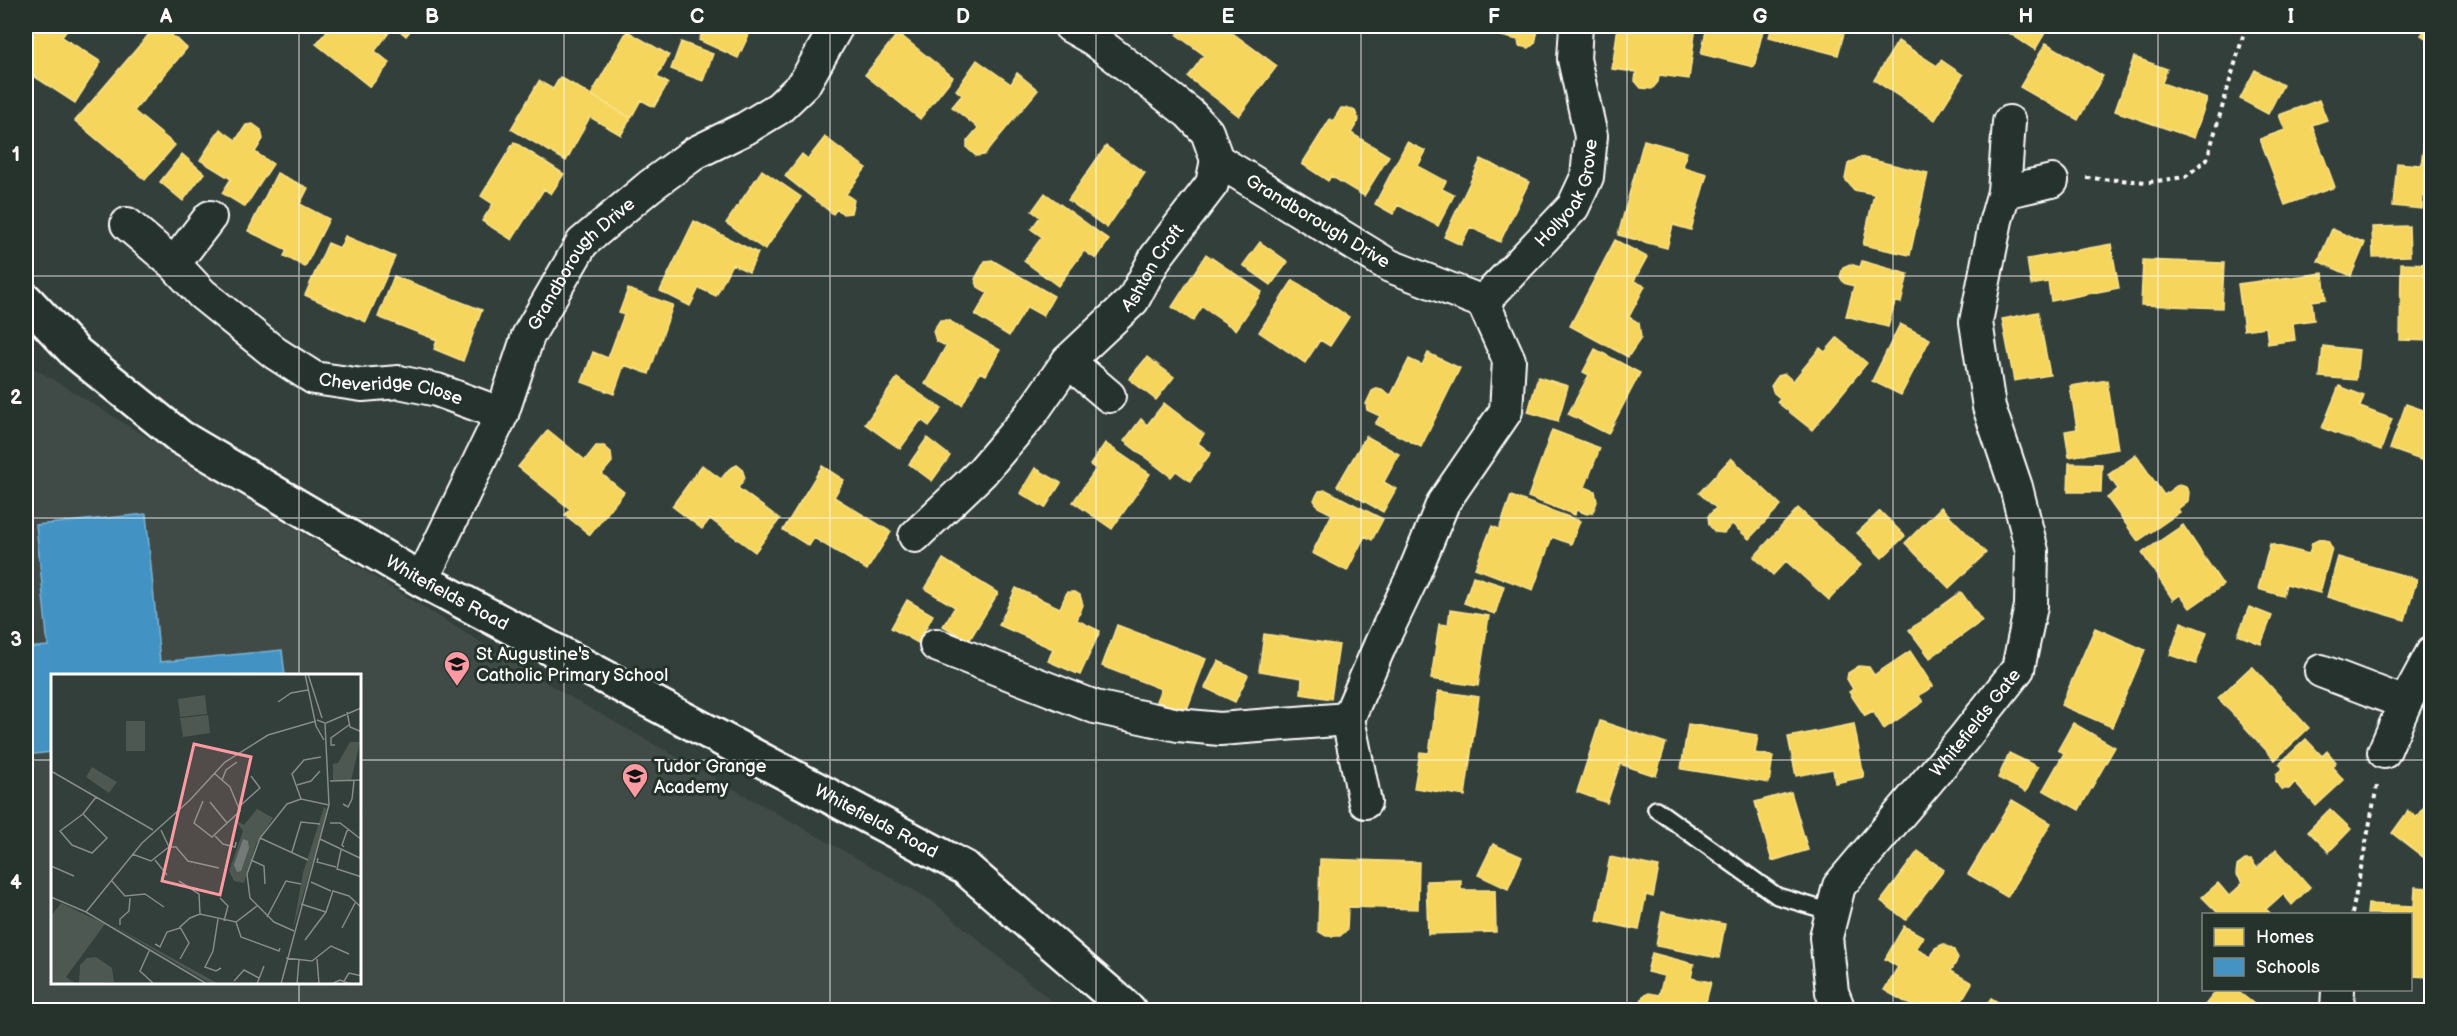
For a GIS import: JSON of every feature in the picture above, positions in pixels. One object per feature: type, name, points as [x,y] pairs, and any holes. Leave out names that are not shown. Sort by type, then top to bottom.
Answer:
[{"type":"street","name":"Grandborough Drive","points":[[422,580],[502,414],[528,336],[582,243],[650,186],[695,153],[746,128],[779,108],[804,84],[837,26]]},
{"type":"street","points":[[1070,26],[1093,39],[1189,113],[1207,132],[1217,160]]},
{"type":"street","name":"Hollyoak Grove","points":[[1483,302],[1573,207],[1587,177],[1591,136],[1574,59],[1576,26]]},
{"type":"street","name":"Whitefields Gate","points":[[1839,1011],[1832,992],[1826,937],[1839,886],[1964,738],[2018,669],[2031,606],[2032,551],[2016,487],[1989,407],[1976,322],[1995,220],[2004,192],[2009,122]]},
{"type":"street","name":"Grandborough Drive","points":[[1217,160],[1390,266],[1483,302]]},
{"type":"street","name":"Ashton Croft","points":[[915,536],[981,473],[1030,414],[1068,361],[1133,300],[1156,257],[1212,184],[1217,160]]},
{"type":"street","points":[[2004,192],[2052,181]]},
{"type":"street","points":[[174,264],[210,217]]},
{"type":"street","name":"Cheveridge Close","points":[[127,225],[174,264],[202,294],[275,353],[314,378],[362,385],[399,382],[437,390],[502,414]]},
{"type":"street","name":"Whitefields Road","points":[[26,300],[76,353],[180,437],[422,580],[965,868],[1129,1011]]},
{"type":"street","points":[[1365,802],[1348,719],[1412,578],[1443,503],[1506,411],[1509,360],[1483,302]]},
{"type":"street","points":[[1068,361],[1109,396]]},
{"type":"street","points":[[936,645],[1095,708],[1178,725],[1220,729],[1348,719]]},
{"type":"street","points":[[2384,752],[2405,704],[2432,653]]},
{"type":"street","points":[[2321,671],[2405,704]]},
{"type":"street","points":[[2337,1011],[2338,991]]},
{"type":"lane","points":[[1656,809],[1778,896],[1832,912]]},
{"type":"path","points":[[2052,181],[2097,177],[2149,182],[2185,177],[2207,159],[2247,26]]},
{"type":"path","points":[[2352,913],[2384,752]]},
{"type":"shaded area","points":[[26,363],[570,697],[931,900],[1062,1010],[26,1010]]},
{"type":"building: Homes","points":[[39,26],[70,26],[62,37],[101,62],[75,103],[26,71],[26,46]]},
{"type":"building: Homes","points":[[156,26],[161,26],[187,48],[134,111],[175,145],[145,180],[75,121]]},
{"type":"building: Homes","points":[[331,26],[394,26],[375,51],[390,63],[370,87],[316,44]]},
{"type":"building: Homes","points":[[394,26],[414,26],[406,36]]},
{"type":"building: Homes","points":[[705,26],[753,26],[738,58],[699,40]]},
{"type":"building: Homes","points":[[1184,26],[1223,26],[1277,66],[1239,116],[1188,77],[1204,55],[1177,35]]},
{"type":"building: Homes","points":[[1435,26],[1452,26],[1450,31]]},
{"type":"building: Homes","points":[[1468,26],[1539,26],[1535,43],[1529,48],[1519,46],[1518,40],[1468,28]]},
{"type":"building: Homes","points":[[1618,26],[1696,26],[1689,79],[1659,75],[1658,82],[1652,89],[1641,88],[1635,81],[1636,72],[1612,69]]},
{"type":"building: Homes","points":[[1707,26],[1764,26],[1754,67],[1701,54]]},
{"type":"building: Homes","points":[[1772,26],[1846,26],[1838,55],[1769,37]]},
{"type":"building: Homes","points":[[2013,26],[2049,26],[2035,50],[2009,33]]},
{"type":"building: Homes","points":[[2428,26],[2432,26],[2432,42],[2421,35]]},
{"type":"building: Homes","points":[[627,31],[669,55],[657,77],[668,83],[654,107],[641,100],[631,118],[591,95]]},
{"type":"building: Homes","points":[[898,33],[953,77],[920,119],[865,75]]},
{"type":"building: Homes","points":[[1898,41],[1937,66],[1941,60],[1963,75],[1935,120],[1874,80]]},
{"type":"building: Homes","points":[[681,42],[713,54],[703,81],[671,69]]},
{"type":"building: Homes","points":[[2046,43],[2103,76],[2078,120],[2020,87]]},
{"type":"building: Homes","points":[[2134,57],[2167,69],[2162,83],[2207,99],[2194,138],[2115,111]]},
{"type":"building: Homes","points":[[977,60],[1011,84],[1017,73],[1038,90],[984,155],[976,156],[967,148],[967,141],[978,128],[952,107],[962,95],[956,90]]},
{"type":"building: Homes","points":[[2255,70],[2283,85],[2268,114],[2240,99]]},
{"type":"building: Homes","points":[[560,77],[631,118],[621,135],[590,117],[566,161],[511,129],[539,81],[553,89]]},
{"type":"building: Homes","points":[[2319,100],[2327,120],[2312,125],[2335,187],[2285,205],[2260,139],[2285,130],[2279,115]]},
{"type":"building: Homes","points":[[1341,108],[1355,111],[1359,120],[1351,133],[1389,156],[1364,196],[1331,176],[1328,181],[1302,164],[1330,119],[1333,121]]},
{"type":"building: Homes","points":[[253,124],[261,130],[263,139],[255,152],[273,164],[245,207],[222,193],[231,179],[200,160],[220,129],[236,140],[246,125]]},
{"type":"building: Homes","points":[[825,137],[866,168],[846,194],[854,200],[851,213],[843,214],[837,209],[833,214],[785,176],[802,154],[808,159]]},
{"type":"building: Homes","points":[[1644,140],[1687,152],[1683,167],[1707,174],[1691,230],[1673,225],[1667,248],[1618,235]]},
{"type":"building: Homes","points":[[514,142],[564,174],[551,194],[544,189],[512,240],[482,221],[493,204],[481,196]]},
{"type":"building: Homes","points":[[1407,142],[1426,151],[1418,166],[1446,181],[1442,189],[1454,195],[1438,226],[1398,205],[1393,214],[1375,204]]},
{"type":"building: Homes","points":[[1106,146],[1145,173],[1107,228],[1068,200]]},
{"type":"building: Homes","points":[[2423,150],[2432,151],[2432,197],[2423,196],[2422,209],[2393,206],[2397,163],[2421,165]]},
{"type":"building: Homes","points":[[182,154],[204,173],[183,201],[160,182]]},
{"type":"building: Homes","points":[[1860,157],[1928,173],[1910,255],[1863,245],[1874,194],[1854,190],[1845,179],[1848,164]]},
{"type":"building: Homes","points":[[1481,159],[1529,182],[1500,242],[1470,227],[1461,245],[1444,237]]},
{"type":"building: Homes","points":[[762,170],[801,197],[765,250],[726,223]]},
{"type":"building: Homes","points":[[277,173],[308,188],[300,204],[329,219],[305,267],[284,256],[287,250],[248,231]]},
{"type":"building: Homes","points":[[1045,193],[1109,240],[1096,259],[1084,251],[1058,286],[1024,261],[1042,237],[1031,229],[1040,217],[1032,211]]},
{"type":"building: Homes","points":[[694,221],[758,253],[749,272],[732,264],[716,296],[699,288],[690,306],[660,291]]},
{"type":"building: Homes","points":[[2409,226],[2410,256],[2373,257],[2372,227]]},
{"type":"building: Homes","points":[[2332,229],[2365,243],[2351,276],[2318,261]]},
{"type":"building: Homes","points":[[345,236],[395,257],[366,322],[305,295],[328,243],[340,248]]},
{"type":"building: Homes","points":[[1615,240],[1647,257],[1634,281],[1645,286],[1629,317],[1639,323],[1641,338],[1628,357],[1570,326]]},
{"type":"building: Homes","points":[[1260,242],[1288,262],[1271,285],[1243,265]]},
{"type":"building: Homes","points":[[2111,244],[2119,288],[2051,301],[2048,282],[2031,285],[2027,259]]},
{"type":"building: Homes","points":[[1206,254],[1262,292],[1236,330],[1202,307],[1193,321],[1172,307]]},
{"type":"building: Homes","points":[[992,260],[1054,296],[1043,316],[1027,307],[1009,336],[975,315],[988,293],[978,287],[975,279],[985,261]]},
{"type":"building: Homes","points":[[2143,260],[2224,263],[2222,308],[2141,305]]},
{"type":"building: Homes","points":[[1862,261],[1908,274],[1901,303],[1895,302],[1888,327],[1846,316],[1854,286],[1844,283],[1840,277],[1843,267],[1850,264],[1860,267]]},
{"type":"building: Homes","points":[[2401,263],[2432,264],[2432,341],[2400,340]]},
{"type":"building: Homes","points":[[2323,273],[2326,299],[2312,301],[2314,320],[2293,323],[2295,340],[2268,344],[2266,327],[2244,330],[2238,284]]},
{"type":"building: Homes","points":[[394,276],[482,310],[463,361],[434,349],[437,340],[378,317]]},
{"type":"building: Homes","points":[[1293,280],[1349,317],[1330,346],[1320,340],[1305,363],[1259,332]]},
{"type":"building: Homes","points":[[628,289],[673,305],[649,374],[624,365],[614,394],[582,382],[593,352],[608,358],[624,315],[619,313]]},
{"type":"building: Homes","points":[[2038,312],[2050,375],[2014,381],[2002,319]]},
{"type":"building: Homes","points":[[940,320],[948,320],[1000,350],[986,375],[980,372],[962,405],[925,384],[946,346],[936,341],[933,331]]},
{"type":"building: Homes","points":[[1900,324],[1930,339],[1901,395],[1872,381]]},
{"type":"building: Homes","points":[[1837,338],[1867,363],[1812,430],[1777,402],[1780,398],[1771,386],[1778,376],[1785,374],[1793,381],[1820,348],[1825,352]]},
{"type":"building: Homes","points":[[2323,346],[2359,350],[2356,380],[2320,377]]},
{"type":"building: Homes","points":[[1595,349],[1640,373],[1608,434],[1568,414],[1589,375],[1583,372]]},
{"type":"building: Homes","points":[[1428,353],[1460,368],[1421,447],[1375,424],[1380,416],[1367,410],[1366,404],[1372,391],[1378,388],[1391,395],[1409,359],[1422,365]]},
{"type":"building: Homes","points":[[1147,357],[1174,377],[1156,400],[1129,379]]},
{"type":"building: Homes","points":[[1538,377],[1568,386],[1558,421],[1528,412]]},
{"type":"building: Homes","points":[[897,378],[942,409],[929,426],[921,420],[900,449],[865,424]]},
{"type":"building: Homes","points":[[2107,380],[2118,449],[2069,457],[2065,431],[2077,429],[2070,386]]},
{"type":"building: Homes","points":[[2339,386],[2364,396],[2360,407],[2392,419],[2381,450],[2322,428]]},
{"type":"building: Homes","points":[[1164,403],[1204,434],[1198,443],[1211,453],[1190,481],[1176,471],[1171,477],[1124,441],[1141,419],[1147,425]]},
{"type":"building: Homes","points":[[2406,404],[2432,413],[2432,464],[2390,449]]},
{"type":"building: Homes","points":[[548,430],[585,460],[596,446],[604,446],[611,452],[612,462],[602,474],[624,492],[590,535],[565,515],[570,509],[518,467]]},
{"type":"building: Homes","points":[[1552,430],[1600,448],[1585,487],[1595,491],[1597,502],[1593,512],[1587,514],[1576,510],[1575,515],[1528,497]]},
{"type":"building: Homes","points":[[1366,436],[1399,454],[1384,482],[1396,489],[1383,512],[1337,486]]},
{"type":"building: Homes","points":[[927,438],[950,456],[932,481],[909,464]]},
{"type":"building: Homes","points":[[1105,443],[1150,474],[1112,529],[1073,502],[1096,469],[1090,465]]},
{"type":"building: Homes","points":[[2136,455],[2164,495],[2179,484],[2185,486],[2189,492],[2188,501],[2178,509],[2180,512],[2138,541],[2107,498],[2118,489],[2108,475]]},
{"type":"building: Homes","points":[[1731,458],[1781,505],[1749,539],[1732,524],[1724,533],[1715,532],[1709,525],[1708,516],[1716,508],[1699,493]]},
{"type":"building: Homes","points":[[2069,463],[2102,464],[2101,492],[2068,492]]},
{"type":"building: Homes","points":[[702,465],[721,479],[729,469],[737,465],[742,469],[745,478],[738,488],[780,519],[755,552],[710,519],[702,529],[672,506]]},
{"type":"building: Homes","points":[[822,466],[844,480],[834,497],[891,532],[867,570],[814,538],[809,546],[783,530]]},
{"type":"building: Homes","points":[[1035,468],[1061,483],[1045,508],[1020,493]]},
{"type":"building: Homes","points":[[1326,490],[1383,519],[1372,540],[1365,536],[1347,571],[1312,553],[1332,514],[1318,507],[1314,500],[1319,491]]},
{"type":"building: Homes","points":[[1511,496],[1580,521],[1571,544],[1552,537],[1533,590],[1475,568],[1492,526],[1499,529]]},
{"type":"building: Homes","points":[[1941,507],[1986,553],[1949,588],[1905,543]]},
{"type":"building: Homes","points":[[1798,508],[1861,565],[1829,600],[1786,561],[1773,575],[1754,557]]},
{"type":"building: Homes","points":[[1880,511],[1905,536],[1882,558],[1857,533]]},
{"type":"building: Homes","points":[[2183,525],[2223,585],[2190,608],[2180,595],[2173,600],[2142,553]]},
{"type":"building: Homes","points":[[2320,539],[2328,541],[2332,548],[2320,593],[2286,584],[2283,596],[2258,589],[2270,544],[2309,554],[2312,543]]},
{"type":"building: Homes","points":[[2338,557],[2417,579],[2405,620],[2327,597]]},
{"type":"building: Homes","points":[[943,559],[998,593],[969,641],[943,626],[955,607],[925,589]]},
{"type":"building: Homes","points":[[1473,576],[1504,586],[1495,614],[1464,603]]},
{"type":"building: Homes","points":[[1016,588],[1060,608],[1067,592],[1080,595],[1083,605],[1077,620],[1100,631],[1080,675],[1048,661],[1053,649],[999,625]]},
{"type":"building: Homes","points":[[1961,592],[1982,621],[1930,658],[1909,630]]},
{"type":"building: Homes","points":[[907,600],[933,615],[918,643],[891,628]]},
{"type":"building: Homes","points":[[2249,607],[2272,616],[2261,644],[2238,635]]},
{"type":"building: Homes","points":[[1450,610],[1489,616],[1478,686],[1431,679],[1439,624],[1448,625]]},
{"type":"building: Homes","points":[[2181,622],[2207,632],[2196,664],[2170,655]]},
{"type":"building: Homes","points":[[1117,625],[1206,659],[1186,712],[1156,701],[1161,689],[1102,666]]},
{"type":"building: Homes","points":[[2095,628],[2145,650],[2112,727],[2061,705]]},
{"type":"building: Homes","points":[[1264,634],[1339,645],[1331,699],[1301,694],[1302,678],[1259,671]]},
{"type":"building: Homes","points":[[1910,651],[1933,686],[1919,696],[1923,702],[1884,729],[1873,711],[1865,716],[1849,692],[1853,689],[1847,679],[1848,673],[1859,666],[1869,667],[1874,675]]},
{"type":"building: Homes","points":[[1218,661],[1248,675],[1235,702],[1205,688]]},
{"type":"building: Homes","points":[[2252,666],[2309,728],[2275,760],[2218,698]]},
{"type":"building: Homes","points":[[1438,691],[1479,697],[1465,796],[1414,788],[1420,752],[1429,753]]},
{"type":"building: Homes","points":[[1600,721],[1666,743],[1656,776],[1620,764],[1607,803],[1577,792]]},
{"type":"building: Homes","points":[[2073,723],[2115,747],[2079,810],[2043,790],[2064,753],[2058,750]]},
{"type":"building: Homes","points":[[1688,724],[1758,735],[1755,753],[1773,756],[1769,783],[1681,769]]},
{"type":"building: Homes","points":[[1854,724],[1864,777],[1835,783],[1833,769],[1796,776],[1788,737]]},
{"type":"building: Homes","points":[[2306,739],[2322,756],[2327,751],[2336,762],[2332,767],[2344,780],[2316,806],[2295,782],[2289,789],[2281,789],[2276,782],[2276,774],[2283,768],[2279,764]]},
{"type":"building: Homes","points":[[2009,753],[2038,767],[2026,792],[1998,778]]},
{"type":"building: Homes","points":[[1791,792],[1808,850],[1772,861],[1755,802]]},
{"type":"building: Homes","points":[[2432,797],[2432,864],[2392,833],[2408,811],[2416,817]]},
{"type":"building: Homes","points":[[2012,800],[2051,823],[2007,897],[1968,874]]},
{"type":"building: Homes","points":[[2330,809],[2351,829],[2329,852],[2308,831]]},
{"type":"building: Homes","points":[[1493,844],[1522,857],[1508,889],[1478,875]]},
{"type":"building: Homes","points":[[2276,849],[2310,887],[2292,905],[2283,894],[2266,909],[2270,913],[2218,913],[2202,897],[2218,883],[2229,896],[2243,883],[2236,874],[2237,866],[2245,860],[2251,860],[2257,868]]},
{"type":"building: Homes","points":[[1918,851],[1944,870],[1906,920],[1881,901]]},
{"type":"building: Homes","points":[[1610,857],[1659,867],[1653,897],[1646,895],[1639,930],[1597,921]]},
{"type":"building: Homes","points":[[1320,859],[1419,862],[1418,909],[1348,907],[1347,930],[1340,936],[1326,936],[1318,931]]},
{"type":"building: Homes","points":[[1461,880],[1461,890],[1495,890],[1496,932],[1428,934],[1426,881]]},
{"type":"building: Homes","points":[[2415,887],[2432,888],[2432,977],[2412,976],[2412,913],[2367,913],[2368,904],[2414,906]]},
{"type":"building: Homes","points":[[1662,912],[1725,924],[1719,958],[1656,946]]},
{"type":"building: Homes","points":[[1904,926],[1924,937],[1916,949],[1931,957],[1935,948],[1943,944],[1954,950],[1958,959],[1951,971],[1972,983],[1956,1010],[1919,1010],[1884,990],[1898,967],[1885,959]]},
{"type":"building: Homes","points":[[1652,953],[1694,964],[1691,978],[1711,982],[1704,1010],[1643,1010],[1640,1004],[1643,996],[1649,993],[1659,995],[1664,976],[1647,972]]},
{"type":"building: Homes","points":[[2216,991],[2237,991],[2258,1007],[2255,1010],[2201,1010]]},
{"type":"building: Homes","points":[[1991,998],[2011,1010],[1983,1010]]},
{"type":"building: Schools","points":[[146,514],[160,662],[282,650],[285,674],[51,674],[51,752],[26,755],[26,648],[48,646],[36,525]]},
{"type":"place","name":"St Augustine's Catholic Primary School","points":[[457,687]]},
{"type":"place","name":"Tudor Grange Academy","points":[[635,799]]}]
